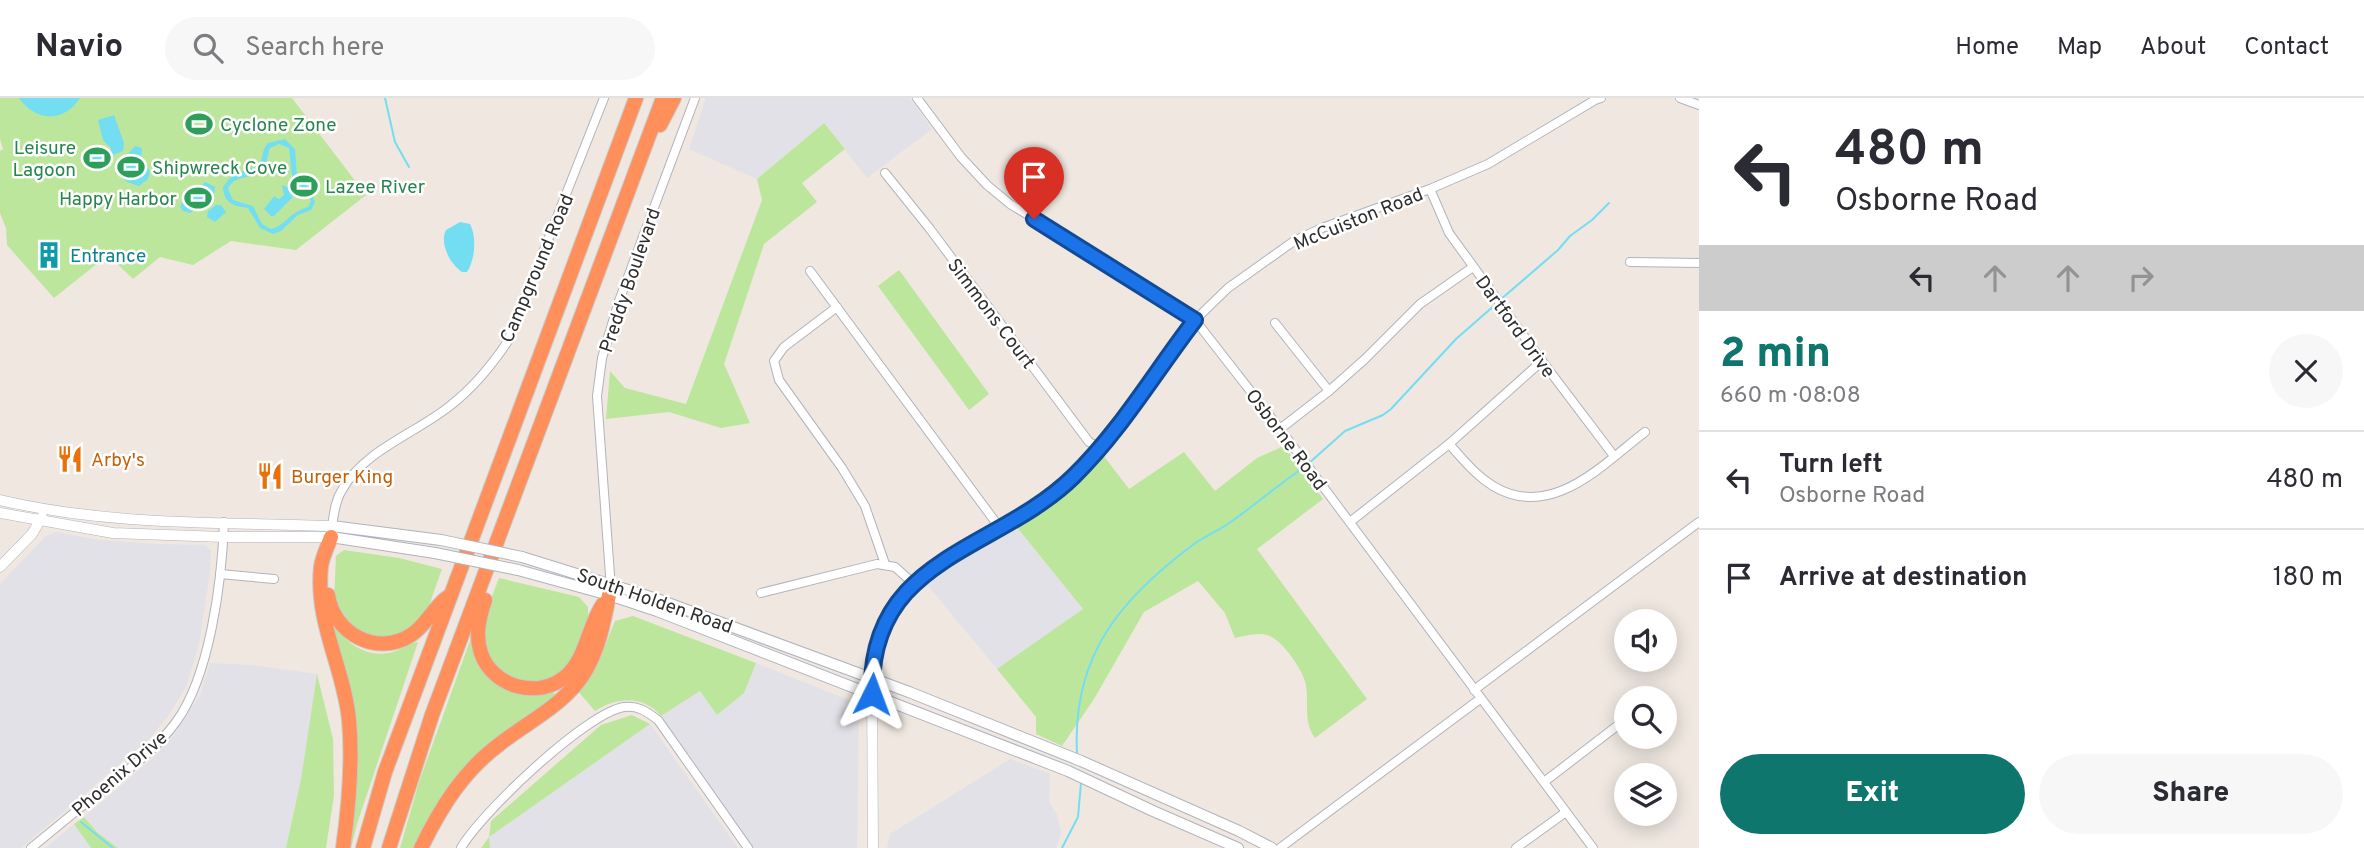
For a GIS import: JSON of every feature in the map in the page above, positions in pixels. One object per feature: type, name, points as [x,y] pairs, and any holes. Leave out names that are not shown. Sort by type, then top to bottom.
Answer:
[{"type":"highway","points":[[363,848],[385,772],[636,98]]},
{"type":"highway","points":[[389,848],[432,715],[663,98]]},
{"type":"highway","points":[[639,163],[674,98]]},
{"type":"highway","points":[[331,532],[329,603],[339,622],[355,637],[371,643],[388,644],[402,640],[418,631],[437,604],[450,596]]},
{"type":"highway","points":[[331,532],[321,566],[321,595],[326,629],[349,718],[351,787],[343,848]]},
{"type":"highway","points":[[495,551],[495,570],[477,635],[480,650],[491,671],[516,687],[542,687],[566,677],[579,658],[595,615],[611,589]]},
{"type":"highway","points":[[421,848],[446,801],[461,780],[499,744],[556,703],[581,678],[590,664],[611,589]]},
{"type":"main road","name":"South Holden Road","points":[[331,532],[441,540],[522,557],[872,678],[1081,761],[1272,848]]},
{"type":"main road","name":"South Holden Road","points":[[331,532],[611,589],[1068,771],[1238,848]]},
{"type":"street","name":"Campground Road","points":[[331,532],[336,503],[342,489],[360,467],[450,406],[491,365],[508,341],[604,98]]},
{"type":"street","name":"Preddy Boulevard","points":[[611,589],[597,396],[600,368],[619,301],[695,98]]},
{"type":"street","name":"McCuiston Road","points":[[872,678],[873,662],[886,623],[913,583],[937,565],[1058,490],[1101,448],[1195,320],[1228,288],[1294,241],[1488,164],[1601,98]]},
{"type":"street","points":[[1681,98],[1699,105]]},
{"type":"street","name":"Osborne Road","points":[[920,99],[961,158],[1010,204],[1195,320],[1280,429],[1593,848]]},
{"type":"street","name":"Simmons Court","points":[[885,173],[1089,442],[1101,448]]},
{"type":"street","name":"Dartford Drive","points":[[1430,189],[1449,233],[1614,456]]},
{"type":"street","points":[[1630,262],[1699,264]]},
{"type":"street","points":[[1280,429],[1365,359],[1420,304],[1473,267]]},
{"type":"street","points":[[810,271],[994,520],[997,529]]},
{"type":"street","points":[[837,307],[784,347],[776,355],[774,368],[782,384],[862,500],[885,564]]},
{"type":"street","points":[[1275,323],[1329,391]]},
{"type":"street","points":[[1350,522],[1449,444],[1542,362]]},
{"type":"street","points":[[1449,444],[1474,472],[1493,486],[1526,498],[1553,495],[1569,489],[1645,432]]},
{"type":"street","name":"South Holden Road","points":[[0,500],[47,511],[124,520],[224,523],[331,532]]},
{"type":"street","points":[[0,568],[32,534],[47,511]]},
{"type":"street","name":"South Holden Road","points":[[0,513],[113,533],[223,537],[331,532]]},
{"type":"street","points":[[1474,690],[1699,522]]},
{"type":"street","name":"Phoenix Drive","points":[[31,848],[139,761],[177,720],[196,682],[203,660],[220,574],[224,523]]},
{"type":"street","points":[[761,593],[885,564],[900,571],[913,583]]},
{"type":"street","points":[[220,574],[274,579]]},
{"type":"street","points":[[872,678],[873,848]]},
{"type":"street","points":[[1280,848],[1480,699]]},
{"type":"street","points":[[461,848],[478,822],[508,792],[588,723],[607,712],[635,706],[658,720],[748,848]]},
{"type":"street","points":[[1544,782],[1614,728]]},
{"type":"street","points":[[1516,848],[1566,812]]},
{"type":"shaded area","points":[[706,98],[910,98],[932,129],[867,178],[824,123],[757,179],[689,149]]},
{"type":"shaded area","points":[[1016,526],[1083,609],[997,669],[925,582]]},
{"type":"shaded area","points":[[56,532],[99,540],[205,545],[211,551],[210,572],[199,644],[186,687],[150,738],[21,848],[0,848],[0,584],[46,536]]},
{"type":"shaded area","points":[[210,663],[250,665],[317,674],[301,779],[286,848],[118,848],[98,833],[84,817],[152,759],[173,736],[200,695]]},
{"type":"shaded area","points":[[756,663],[849,700],[856,707],[859,718],[857,848],[754,848],[661,716],[700,691],[717,715],[744,693]]},
{"type":"shaded area","points":[[650,724],[738,848],[490,848],[489,837]]},
{"type":"shaded area","points":[[1010,759],[1050,774],[1049,802],[1057,814],[1061,833],[1056,848],[887,848],[890,834]]},
{"type":"shaded area","points":[[74,824],[91,848],[45,848]]},
{"type":"green space","points":[[0,98],[292,98],[366,195],[296,250],[231,241],[193,265],[160,257],[133,279],[108,255],[54,298],[7,245],[6,228],[0,213],[0,151],[3,149],[0,139]]},
{"type":"green space","points":[[824,123],[845,149],[802,183],[817,202],[764,244],[724,364],[750,423],[721,428],[669,412],[606,419],[610,371],[625,388],[686,404],[762,200],[757,179]]},
{"type":"green space","points":[[899,270],[989,394],[969,410],[878,286]]},
{"type":"green space","points":[[1284,446],[1323,499],[1257,549],[1367,699],[1315,738],[1309,726],[1306,685],[1291,656],[1279,642],[1267,635],[1255,634],[1235,638],[1225,613],[1198,581],[1144,612],[1094,699],[1062,746],[1036,734],[1036,717],[997,669],[1083,609],[1016,526],[1062,493],[1103,455],[1129,489],[1184,452],[1215,491],[1257,458]]},
{"type":"green space","points":[[344,550],[399,558],[442,569],[426,614],[399,637],[381,640],[350,629],[334,601],[336,556]]},
{"type":"green space","points":[[499,578],[579,597],[588,607],[588,617],[573,660],[562,672],[544,683],[514,682],[491,665],[481,625]]},
{"type":"green space","points":[[633,616],[756,663],[744,693],[717,715],[700,691],[661,716],[646,704],[630,700],[612,703],[595,711],[578,691],[597,665],[615,621]]},
{"type":"green space","points":[[331,622],[350,643],[365,651],[383,654],[418,642],[351,848],[347,848],[356,777]]},
{"type":"green space","points":[[471,638],[481,667],[552,690],[555,695],[498,738],[415,848],[400,848],[419,782]]},
{"type":"green space","points":[[317,674],[333,739],[334,795],[326,848],[286,848],[301,779]]},
{"type":"green space","points":[[632,715],[650,724],[489,837],[491,821],[601,725]]},
{"type":"green space","points":[[84,817],[98,833],[118,848],[91,848],[74,824]]},
{"type":"green space","points":[[489,837],[490,848],[481,848]]},
{"type":"water","points":[[19,98],[80,98],[66,112],[50,116],[33,112]]},
{"type":"water","points":[[114,115],[124,143],[123,151],[113,155],[110,154],[111,148],[103,140],[98,120]]},
{"type":"water","name":"Lazee River","points":[[285,139],[295,149],[297,176],[310,189],[315,202],[311,210],[298,215],[281,231],[273,234],[260,228],[248,208],[228,201],[223,187],[232,175],[258,166],[268,143]],"holes":[[[279,144],[289,148],[292,177],[306,191],[311,201],[308,207],[271,229],[262,224],[253,206],[233,200],[228,189],[234,181],[262,170],[270,148]]]},
{"type":"water","name":"Shipwreck Cove","points":[[135,146],[142,148],[141,160],[150,171],[148,179],[139,186],[125,180],[116,169]]},
{"type":"water","name":"Leisure Lagoon","points":[[95,148],[110,157],[111,162],[105,170],[101,170],[97,163],[87,164],[84,160],[84,153]]},
{"type":"water","name":"Happy Harbor","points":[[205,182],[215,187],[212,197],[190,213],[183,211],[180,207],[185,196]]},
{"type":"water","points":[[282,185],[290,188],[293,197],[271,216],[264,209],[274,196],[279,199],[284,195]]},
{"type":"water","points":[[221,205],[226,212],[215,222],[207,217],[208,211]]},
{"type":"water","points":[[460,222],[470,224],[474,235],[473,255],[467,272],[462,272],[453,264],[444,241],[446,230]]},
{"type":"waterway","points":[[385,98],[395,142],[409,167]]},
{"type":"waterway","points":[[1500,300],[1609,203]]},
{"type":"waterway","points":[[1308,464],[1345,431],[1391,409],[1456,339],[1496,304]]},
{"type":"waterway","points":[[1077,753],[1078,718],[1083,687],[1092,659],[1123,609],[1144,586],[1194,544],[1230,523],[1304,467]]},
{"type":"waterway","points":[[1062,848],[1078,817],[1081,783]]},
{"type":"waterway","points":[[81,822],[113,848]]},
{"type":"place","name":"Cyclone Zone","points":[[199,124]]},
{"type":"place","name":"Leisure Lagoon","points":[[97,158]]},
{"type":"place","name":"Shipwreck Cove","points":[[131,167]]},
{"type":"place","name":"Lazee River","points":[[304,186]]},
{"type":"place","name":"Happy Harbor","points":[[198,198]]},
{"type":"place","name":"Entrance","points":[[49,255]]},
{"type":"place","name":"Arby's","points":[[70,459]]},
{"type":"place","name":"Burger King","points":[[270,476]]},
{"type":"route","points":[[872,694],[873,662],[881,636],[897,603],[913,583],[937,565],[1044,500],[1072,478],[1101,448],[1195,320],[1034,219]]}]
